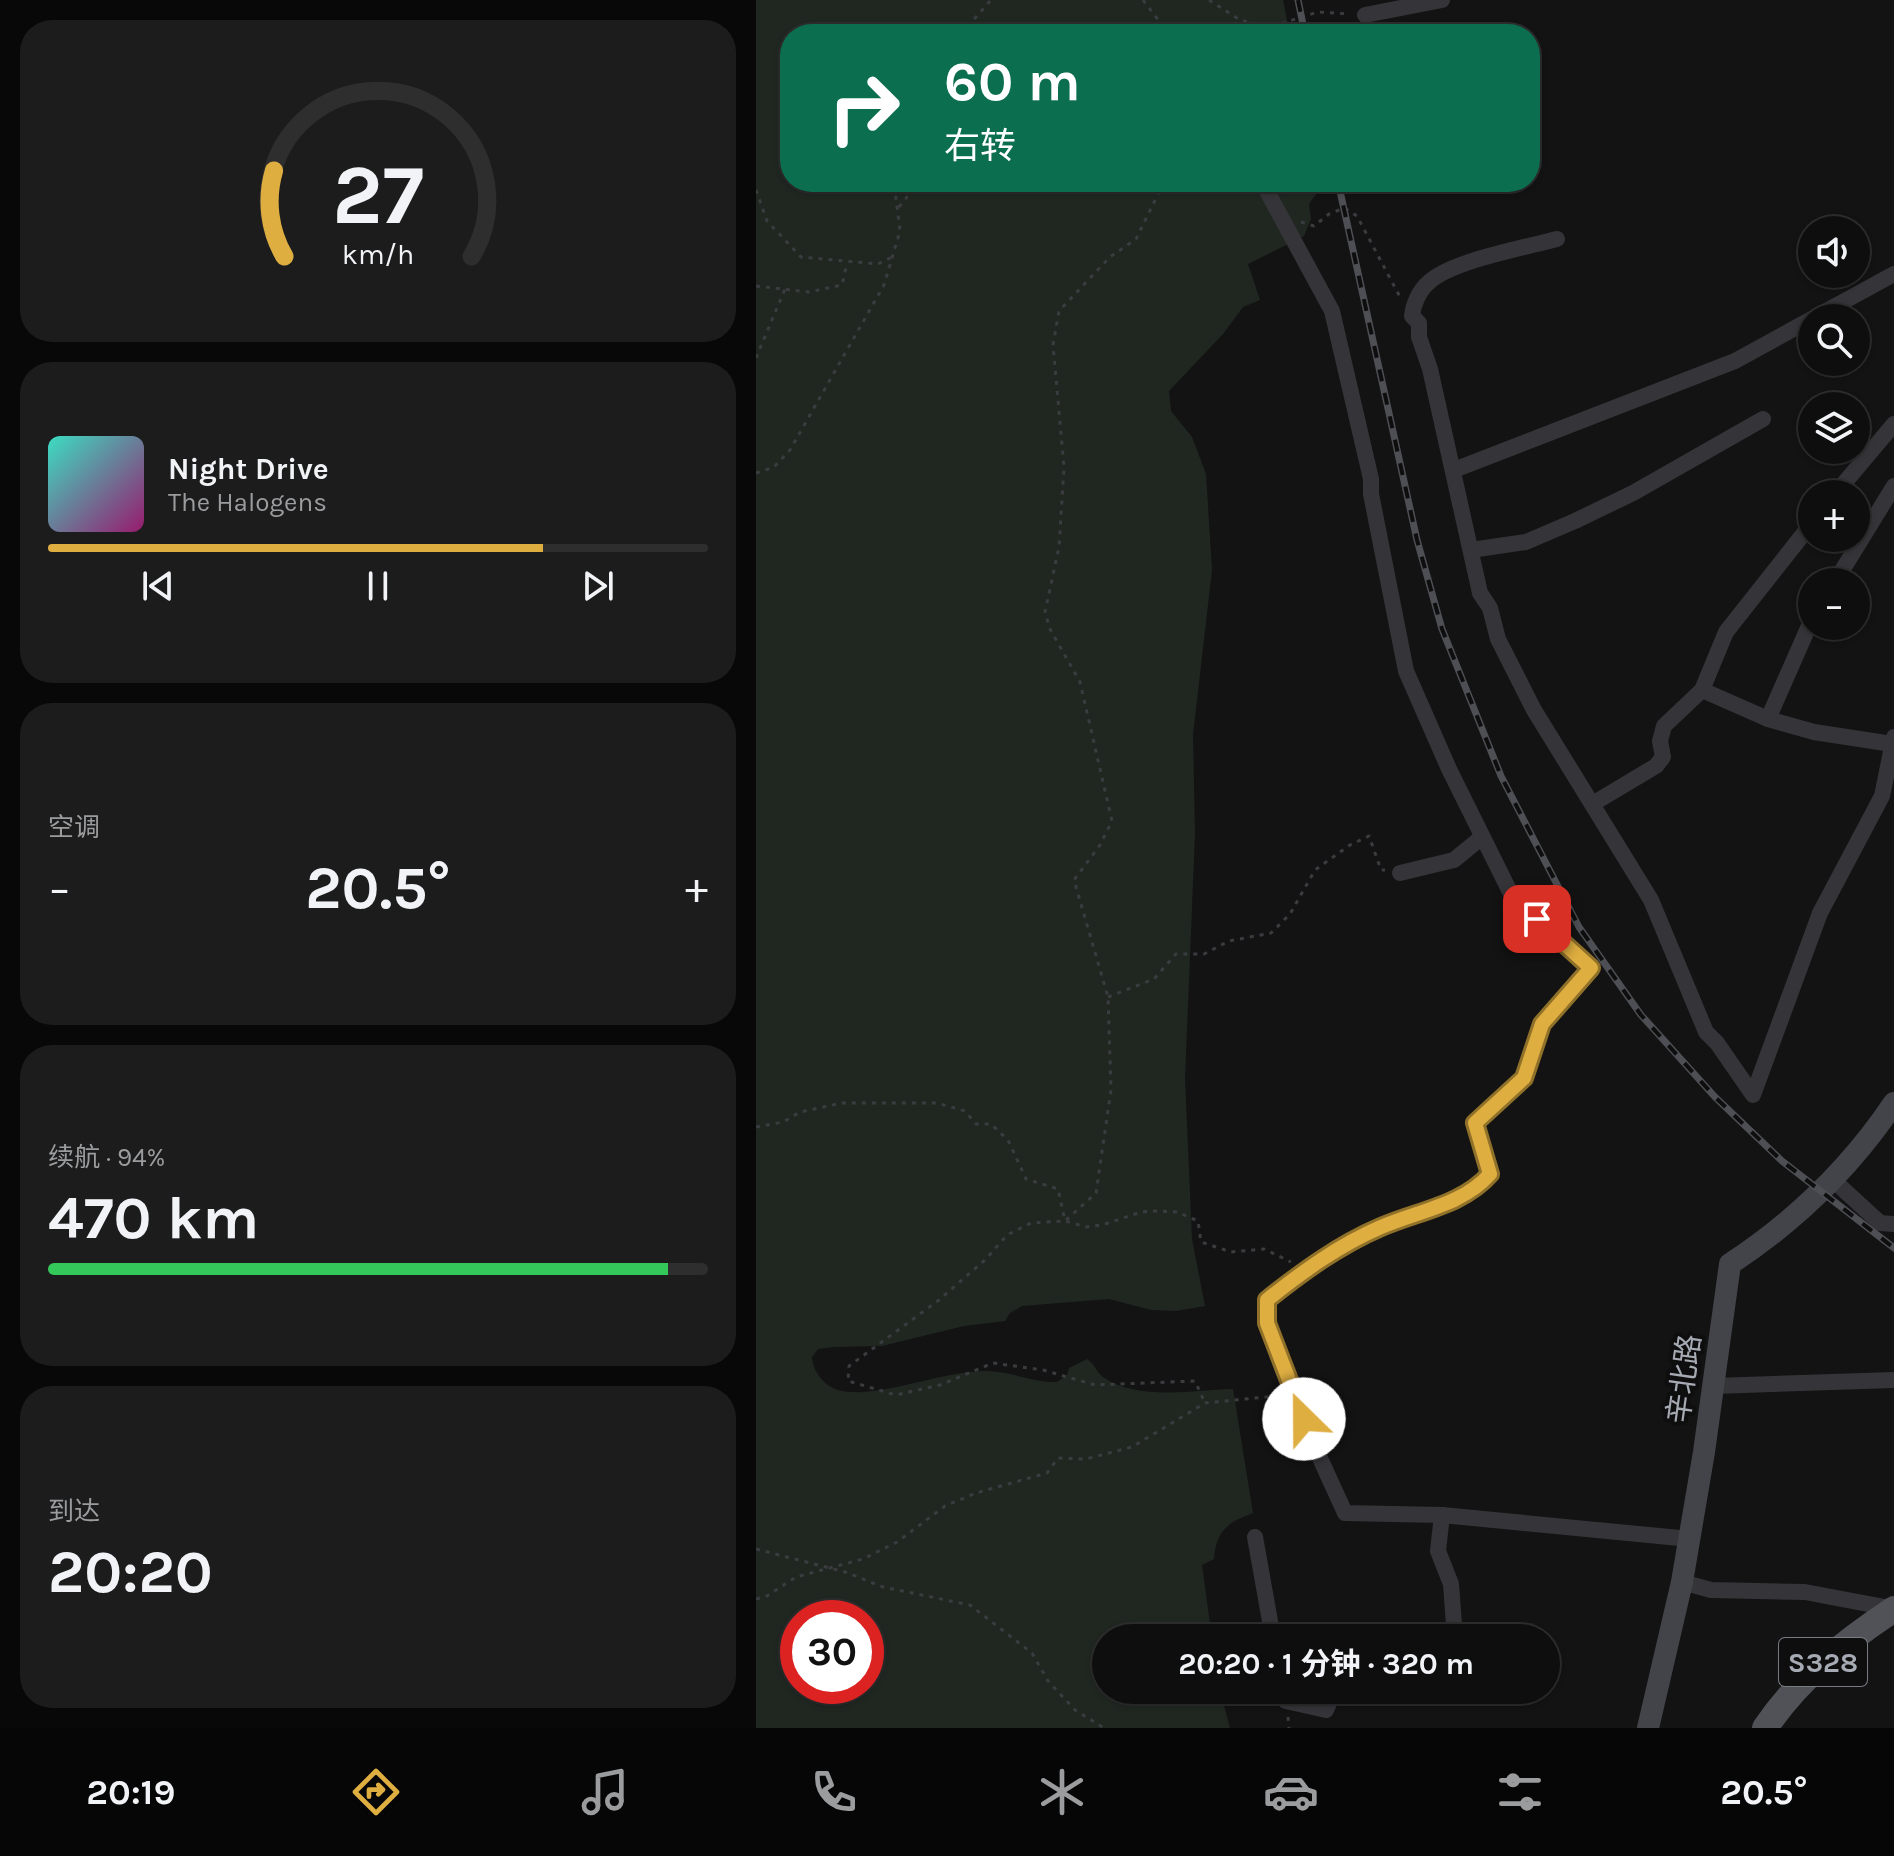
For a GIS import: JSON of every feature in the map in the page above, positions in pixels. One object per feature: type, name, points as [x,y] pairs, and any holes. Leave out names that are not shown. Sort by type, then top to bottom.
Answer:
[{"type":"main road","name":"S328","points":[[1765,1728],[1782,1703],[1815,1669],[1853,1636],[1894,1609]]},
{"type":"street","points":[[1365,15],[1442,0]]},
{"type":"street","points":[[1267,192],[1332,311],[1371,479],[1371,494],[1406,671],[1514,900],[1558,935],[1591,968],[1542,1024],[1524,1078],[1475,1123],[1490,1174],[1479,1186],[1452,1201],[1379,1228],[1315,1263],[1267,1300],[1265,1309],[1293,1395],[1345,1513],[1442,1515],[1690,1539]]},
{"type":"street","points":[[1557,239],[1446,270],[1426,284],[1412,316],[1419,323],[1419,337],[1430,369],[1480,593],[1490,608],[1498,639],[1534,710],[1651,900],[1706,1032],[1753,1095],[1820,913],[1882,796],[1893,740],[1814,732],[1768,719],[1702,690]]},
{"type":"street","points":[[1454,470],[1735,361],[1894,274]]},
{"type":"street","points":[[1471,550],[1526,542],[1575,521],[1633,493],[1763,419]]},
{"type":"street","points":[[1847,480],[1894,424]]},
{"type":"street","points":[[1844,568],[1894,486]]},
{"type":"street","points":[[1594,803],[1656,766],[1663,757],[1660,741],[1664,726],[1702,690],[1726,632],[1798,541]]},
{"type":"street","points":[[1768,719],[1803,640]]},
{"type":"street","points":[[1400,873],[1454,860],[1482,837]]},
{"type":"street","name":"辛北路","points":[[1648,1728],[1690,1539],[1730,1264],[1785,1224],[1832,1179],[1894,1103]]},
{"type":"street","points":[[1832,1179],[1880,1223],[1894,1224]]},
{"type":"street","points":[[1714,1386],[1894,1380]]},
{"type":"street","points":[[1442,1515],[1438,1551],[1451,1584],[1454,1624]]},
{"type":"street","points":[[1255,1537],[1271,1624]]},
{"type":"street","points":[[1682,1582],[1711,1590],[1805,1592],[1894,1609]]},
{"type":"street","points":[[1299,1704],[1326,1710],[1329,1704]]},
{"type":"path","points":[[970,24],[991,0]]},
{"type":"path","points":[[1143,0],[1161,24]]},
{"type":"path","points":[[1209,0],[1240,20],[1257,24]]},
{"type":"path","points":[[1280,24],[1318,12],[1365,15]]},
{"type":"path","points":[[756,190],[767,221],[801,257],[878,264],[892,257]]},
{"type":"path","points":[[756,473],[774,467],[790,450],[884,285],[900,231],[895,192]]},
{"type":"path","points":[[898,210],[912,192]]},
{"type":"path","points":[[1065,1221],[1096,1193],[1111,1090],[1108,997],[1074,880],[1100,845],[1112,821],[1080,682],[1050,629],[1045,612],[1059,547],[1064,467],[1053,345],[1059,311],[1110,257],[1136,239],[1159,192]]},
{"type":"path","points":[[1279,215],[1314,226],[1329,214],[1344,208],[1357,216],[1397,295],[1414,306]]},
{"type":"path","points":[[756,286],[809,292],[842,285],[847,263]]},
{"type":"path","points":[[756,358],[785,289]]},
{"type":"path","points":[[1108,997],[1154,979],[1176,954],[1204,954],[1229,941],[1271,933],[1290,914],[1315,870],[1350,845],[1369,836],[1381,870],[1400,873]]},
{"type":"path","points":[[756,1127],[783,1122],[800,1112],[842,1103],[937,1103],[965,1111],[976,1124],[991,1124],[1008,1140],[1026,1179],[1058,1189],[1065,1221]]},
{"type":"path","points":[[1205,1403],[1195,1381],[1095,1385],[1043,1370],[993,1363],[940,1385],[896,1395],[848,1381],[849,1366],[939,1300],[986,1259],[1007,1235],[1031,1223],[1065,1221],[1086,1227],[1141,1212],[1177,1212],[1198,1221],[1201,1242],[1231,1252],[1264,1249],[1292,1262],[1315,1263]]},
{"type":"path","points":[[756,1599],[767,1596],[796,1577],[863,1559],[897,1542],[945,1506],[976,1493],[1047,1473],[1058,1458],[1086,1459],[1132,1447],[1205,1403],[1293,1395]]},
{"type":"path","points":[[756,1549],[833,1568],[883,1587],[970,1605],[1032,1653],[1048,1681],[1066,1700],[1104,1728]]},
{"type":"shaded area","points":[[756,0],[1283,0],[1288,24],[780,24],[780,192],[1318,192],[1309,204],[1311,219],[1304,236],[1248,264],[1260,300],[1243,307],[1223,334],[1169,391],[1171,411],[1192,437],[1206,474],[1212,570],[1193,735],[1195,833],[1185,1079],[1192,1239],[1205,1306],[1176,1311],[1151,1310],[1109,1299],[1022,1306],[1010,1313],[1005,1321],[964,1326],[882,1346],[818,1349],[812,1357],[817,1374],[825,1383],[842,1391],[874,1391],[983,1371],[1057,1382],[1067,1375],[1069,1368],[1087,1359],[1103,1377],[1132,1389],[1166,1392],[1233,1389],[1253,1513],[1225,1529],[1217,1541],[1214,1559],[1202,1565],[1210,1624],[1092,1624],[1092,1704],[1224,1704],[1230,1728],[756,1728]]},
{"type":"railway","points":[[1298,0],[1303,24]]},
{"type":"railway","points":[[1340,192],[1417,540],[1442,629],[1501,776],[1579,927],[1641,1015],[1715,1097],[1782,1161],[1894,1248]]},
{"type":"route","points":[[1304,1419],[1267,1323],[1267,1300],[1308,1267],[1379,1228],[1452,1201],[1479,1186],[1490,1174],[1475,1123],[1524,1078],[1542,1024],[1591,968],[1537,919]]}]
